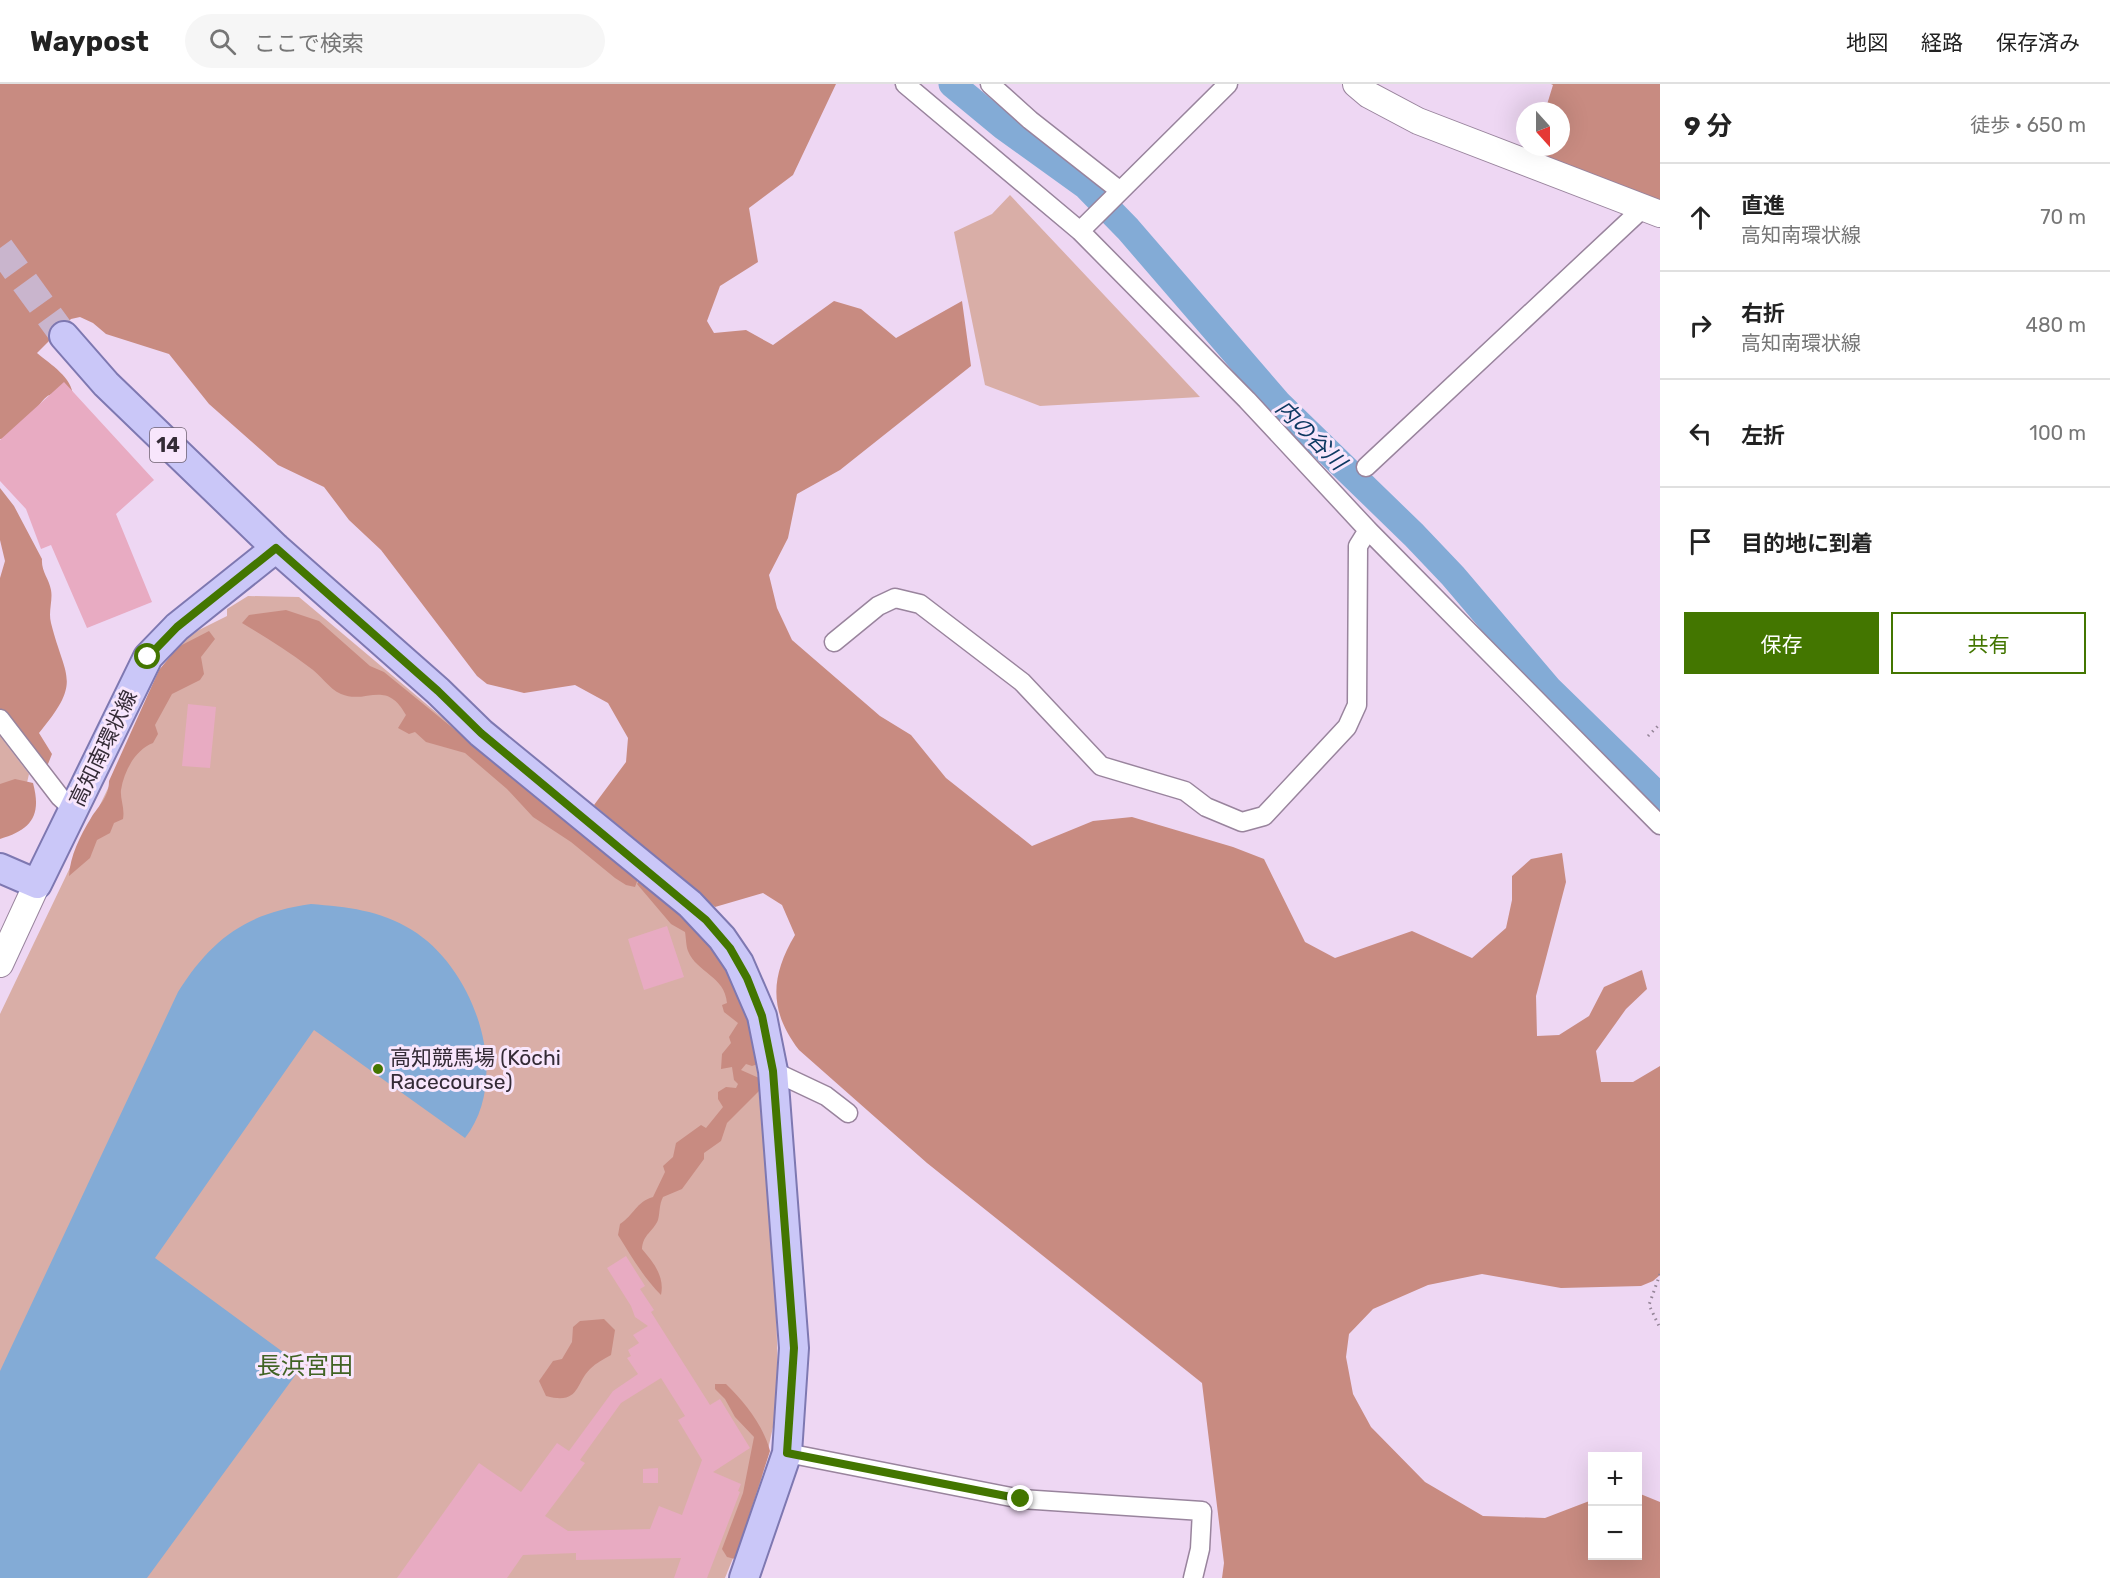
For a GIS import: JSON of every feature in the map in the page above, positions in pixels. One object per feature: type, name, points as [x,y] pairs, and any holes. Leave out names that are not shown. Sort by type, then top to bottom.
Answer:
[{"type":"main road","name":"14","points":[[64,336],[106,384],[276,548]]},
{"type":"main road","name":"高知南環状線","points":[[37,884],[148,657],[177,627],[276,548]]},
{"type":"main road","points":[[276,548],[438,691],[481,733],[706,920],[730,948],[747,978],[762,1016],[773,1071],[794,1348],[787,1453],[744,1578]]},
{"type":"main road","points":[[0,868],[37,884]]},
{"type":"street","points":[[905,84],[1083,227],[1368,530],[1660,825]]},
{"type":"street","points":[[990,84],[1117,193]]},
{"type":"street","points":[[1083,227],[1228,84]]},
{"type":"street","points":[[1356,84],[1369,95],[1418,121],[1652,211],[1366,467]]},
{"type":"street","points":[[834,642],[878,606],[895,598],[920,604],[1022,682],[1101,766],[1185,791],[1206,807],[1242,822],[1264,816],[1347,727],[1357,705],[1358,546],[1368,530]]},
{"type":"street","points":[[0,719],[60,797],[74,810]]},
{"type":"street","points":[[0,964],[37,884]]},
{"type":"street","points":[[773,1071],[826,1096],[848,1113]]},
{"type":"street","points":[[787,1453],[1021,1499],[1202,1511],[1200,1549],[1192,1578]]},
{"type":"path","points":[[1648,736],[1660,724]]},
{"type":"path","points":[[1660,1274],[1649,1305],[1660,1328]]},
{"type":"shaded area","points":[[0,84],[836,84],[793,175],[749,208],[758,262],[720,286],[707,321],[714,333],[746,330],[773,345],[834,301],[861,309],[896,338],[962,301],[971,366],[840,470],[797,494],[788,538],[769,575],[777,608],[792,640],[880,716],[911,735],[946,778],[1032,846],[1093,821],[1132,817],[1233,847],[1264,859],[1305,942],[1335,958],[1412,931],[1472,958],[1506,928],[1512,900],[1512,876],[1531,859],[1562,853],[1566,882],[1536,996],[1537,1036],[1559,1035],[1589,1016],[1604,987],[1642,970],[1647,989],[1626,1009],[1596,1051],[1601,1082],[1633,1082],[1660,1066],[1660,1275],[1641,1286],[1561,1288],[1482,1274],[1428,1285],[1373,1309],[1349,1334],[1346,1357],[1353,1394],[1371,1427],[1425,1482],[1483,1516],[1545,1518],[1588,1502],[1588,1560],[1642,1560],[1642,1495],[1660,1502],[1660,1578],[1222,1578],[1224,1563],[1202,1383],[927,1163],[799,1050],[782,1021],[776,994],[781,965],[795,935],[782,905],[763,893],[715,907],[594,805],[626,762],[628,738],[608,703],[575,685],[524,693],[487,684],[477,676],[381,550],[349,520],[324,487],[278,465],[209,404],[169,354],[106,334],[93,323],[80,317],[71,319],[37,353],[65,377],[73,396],[57,393],[47,396],[29,420],[10,438],[0,439]]},
{"type":"shaded area","points":[[1551,84],[1660,84],[1660,207],[1538,159],[1538,156],[1570,156],[1570,102],[1548,102],[1553,85]]},
{"type":"shaded area","points":[[1010,195],[1200,397],[1040,406],[985,385],[954,232],[992,214]]},
{"type":"shaded area","points":[[0,488],[14,506],[42,559],[51,590],[51,623],[67,679],[66,690],[61,701],[39,733],[52,754],[46,769],[0,712],[0,578],[5,561],[0,540]]},
{"type":"shaded area","name":"高知競馬場 (Kōchi Racecourse)","points":[[248,596],[299,597],[682,919],[743,1004],[755,1048],[759,1090],[776,1305],[778,1380],[773,1427],[757,1499],[725,1578],[0,1578],[0,1014],[176,646],[199,630],[227,616],[227,609]]},
{"type":"shaded area","points":[[286,610],[319,621],[370,666],[384,672],[638,879],[635,887],[626,885],[615,878],[571,842],[533,817],[507,789],[465,753],[426,742],[415,732],[409,734],[398,728],[406,715],[391,698],[383,695],[350,697],[341,694],[332,689],[301,661],[242,623],[249,615]]},
{"type":"shaded area","points":[[209,631],[215,639],[201,657],[204,674],[200,680],[172,694],[155,725],[158,734],[153,743],[136,756],[128,769],[121,790],[123,819],[114,823],[110,833],[97,840],[90,858],[69,876],[76,846],[105,796],[109,781],[159,670],[178,647]]},
{"type":"shaded area","points":[[0,736],[29,774],[26,787],[0,793]]},
{"type":"shaded area","points":[[15,779],[33,783],[35,813],[32,820],[20,831],[0,839],[0,784]]},
{"type":"shaded area","points":[[639,881],[686,922],[719,959],[741,1004],[758,1064],[752,1066],[746,1064],[741,1070],[759,1078],[761,1089],[727,1123],[721,1141],[704,1153],[704,1159],[682,1189],[663,1197],[658,1220],[646,1236],[642,1249],[660,1276],[661,1295],[643,1274],[618,1235],[620,1224],[639,1205],[653,1197],[665,1172],[663,1166],[673,1157],[676,1143],[701,1125],[706,1128],[723,1107],[718,1099],[718,1092],[726,1087],[736,1088],[738,1084],[734,1080],[732,1067],[721,1069],[722,1054],[731,1043],[729,1037],[738,1023],[724,1012],[722,1005],[727,1003],[721,987],[692,958],[687,949],[685,932],[671,924],[637,884]]},
{"type":"shaded area","points":[[604,1319],[615,1330],[611,1355],[590,1369],[571,1395],[565,1398],[546,1396],[539,1381],[553,1361],[562,1359],[572,1342],[573,1327],[580,1321]]},
{"type":"shaded area","points":[[715,1384],[726,1384],[740,1399],[753,1415],[770,1451],[735,1559],[727,1557],[722,1549],[743,1493],[754,1437],[735,1417],[725,1399],[715,1389]]},
{"type":"water","points":[[311,904],[363,911],[400,923],[434,947],[453,970],[469,996],[480,1025],[486,1055],[486,1085],[479,1113],[465,1138],[314,1030],[155,1258],[302,1366],[147,1578],[0,1578],[0,1371],[178,992],[204,957],[233,931],[268,914]]},
{"type":"building","points":[[64,382],[154,480],[116,514],[152,602],[87,628],[51,545],[41,549],[26,509],[0,481],[0,440]]},
{"type":"building","points":[[188,704],[216,707],[210,768],[182,766]]},
{"type":"building","points":[[667,926],[684,977],[644,990],[628,939]]},
{"type":"building","points":[[626,1256],[645,1286],[640,1289],[654,1310],[651,1312],[710,1405],[720,1399],[750,1448],[713,1472],[741,1484],[707,1578],[674,1578],[681,1558],[576,1560],[576,1553],[523,1555],[507,1578],[397,1578],[479,1463],[521,1492],[557,1443],[569,1451],[613,1391],[638,1374],[627,1358],[631,1356],[628,1350],[639,1343],[633,1335],[648,1326],[635,1317],[631,1306],[607,1268]],"holes":[[[661,1378],[685,1416],[678,1420],[702,1460],[682,1515],[659,1506],[650,1529],[568,1531],[545,1516],[585,1463],[580,1460],[621,1403]]]},
{"type":"building","points":[[658,1468],[658,1483],[643,1483],[643,1469]]},
{"type":"waterway","name":"内の谷川","points":[[952,84],[1004,127],[1086,186],[1128,229],[1279,404],[1414,535],[1453,576],[1549,689],[1660,797]]},
{"type":"tunnel","points":[[0,248],[64,336]]},
{"type":"place","name":"高知競馬場 (Kōchi Racecourse)","points":[[378,1069]]},
{"type":"district","name":"長浜宮田","points":[[305,1366]]},
{"type":"route","points":[[148,657],[177,627],[249,572],[276,548],[438,691],[481,733],[572,810],[690,904],[730,948],[739,963],[762,1016],[770,1048],[794,1348],[787,1453],[1021,1499]]}]
